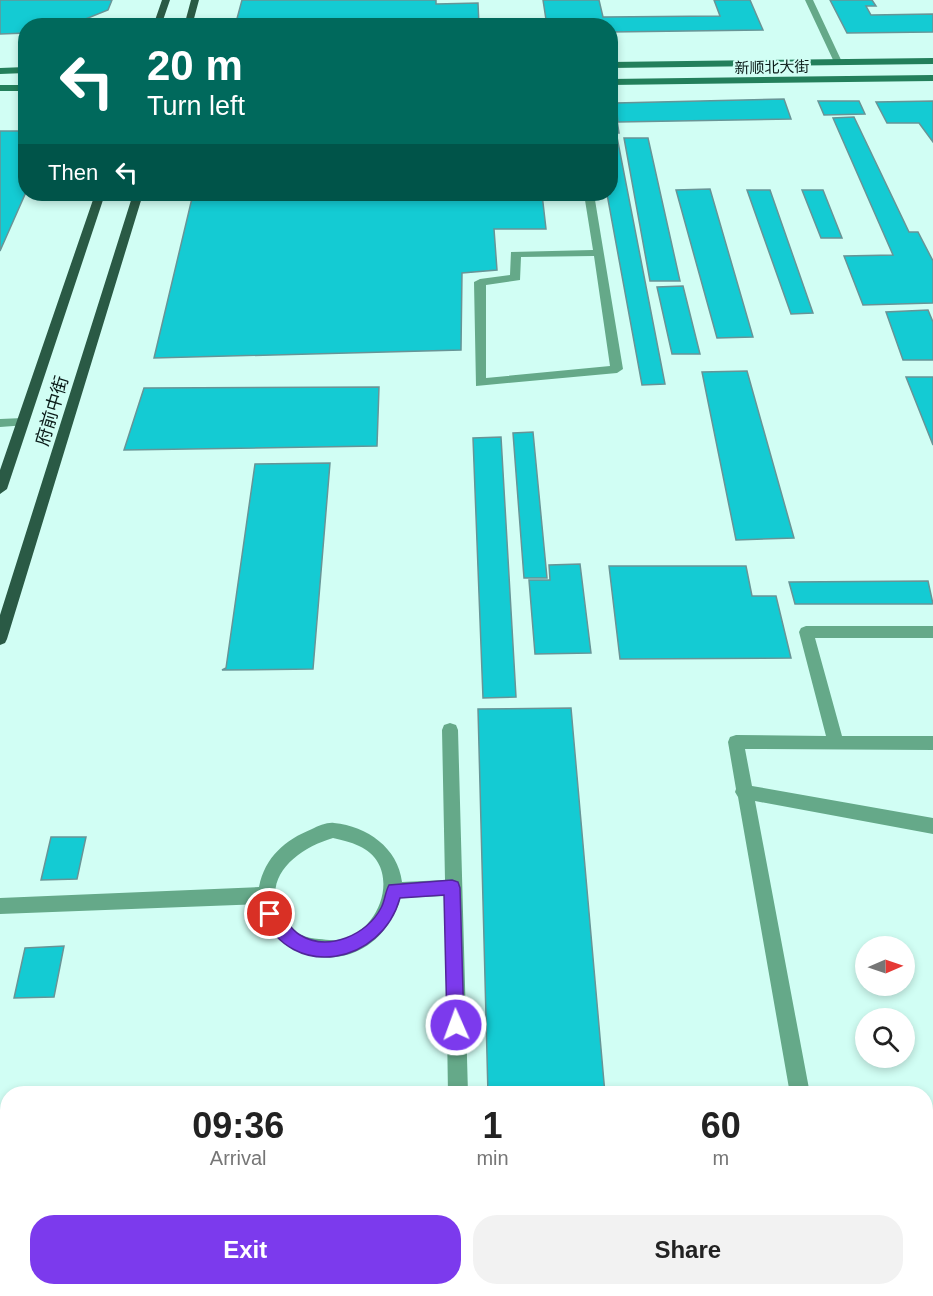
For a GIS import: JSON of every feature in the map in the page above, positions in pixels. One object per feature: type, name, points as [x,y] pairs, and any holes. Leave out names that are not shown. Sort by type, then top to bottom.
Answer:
[{"type":"main road","points":[[160,18],[166,0]]},
{"type":"main road","points":[[190,18],[195,0]]},
{"type":"main road","name":"新顺北大街","points":[[618,65],[933,61]]},
{"type":"main road","points":[[0,71],[18,70]]},
{"type":"main road","name":"新顺北大街","points":[[618,82],[933,78]]},
{"type":"main road","points":[[0,88],[18,88]]},
{"type":"main road","name":"府前中街","points":[[0,489],[98,201]]},
{"type":"main road","name":"府前中街","points":[[0,639],[136,201]]},
{"type":"street","points":[[809,0],[838,62]]},
{"type":"street","points":[[590,201],[616,369],[480,382],[480,282],[516,279],[516,254],[598,253]]},
{"type":"street","points":[[0,423],[22,422]]},
{"type":"street","points":[[836,742],[806,632],[933,632]]},
{"type":"street","points":[[450,730],[458,1086]]},
{"type":"street","points":[[798,1086],[743,792],[736,742],[933,743]]},
{"type":"street","points":[[743,792],[933,826]]},
{"type":"street","points":[[333,831],[352,833],[370,841],[384,854],[392,871],[394,890],[389,910],[377,928],[360,941],[339,949],[317,949],[297,943],[281,931],[270,914],[267,895],[270,875],[280,858],[304,839],[333,831]]},
{"type":"street","points":[[394,890],[452,888]]},
{"type":"street","points":[[0,906],[267,895]]},
{"type":"building","points":[[0,0],[112,0],[108,10],[88,18],[18,18],[18,33],[0,34]]},
{"type":"building","points":[[242,0],[436,0],[436,4],[478,3],[479,18],[237,18]]},
{"type":"building","points":[[543,0],[599,0],[603,17],[720,16],[714,0],[750,0],[763,30],[618,32],[618,18],[546,18]]},
{"type":"building","points":[[830,0],[872,0],[876,6],[866,6],[871,15],[933,14],[933,32],[847,33]]},
{"type":"building","points":[[784,99],[791,119],[618,122],[618,103]]},
{"type":"building","points":[[818,101],[859,101],[865,114],[824,115]]},
{"type":"building","points":[[933,101],[933,142],[919,123],[887,123],[876,102]]},
{"type":"building","points":[[854,117],[909,232],[918,232],[933,261],[933,303],[863,305],[844,256],[893,255],[833,118]]},
{"type":"building","points":[[0,131],[18,131],[18,201],[22,201],[0,251]]},
{"type":"building","points":[[624,138],[648,138],[680,281],[650,281]]},
{"type":"building","points":[[618,142],[665,384],[642,385],[608,201],[618,201]]},
{"type":"building","points":[[710,189],[753,337],[717,338],[676,190]]},
{"type":"building","points":[[747,190],[770,190],[813,313],[791,314]]},
{"type":"building","points":[[802,190],[823,190],[842,238],[821,238]]},
{"type":"building","points":[[191,201],[543,201],[546,229],[494,229],[497,270],[462,273],[461,350],[154,358]]},
{"type":"building","points":[[683,286],[700,354],[672,354],[657,287]]},
{"type":"building","points":[[928,310],[933,322],[933,360],[903,360],[886,312]]},
{"type":"building","points":[[747,371],[794,538],[736,540],[702,372]]},
{"type":"building","points":[[906,377],[933,377],[933,445]]},
{"type":"building","points":[[379,387],[377,446],[124,450],[144,388]]},
{"type":"building","points":[[533,432],[547,578],[524,578],[513,433]]},
{"type":"building","points":[[501,437],[516,697],[483,698],[473,438]]},
{"type":"building","points":[[330,463],[313,669],[222,670],[226,668],[255,464]]},
{"type":"building","points":[[580,564],[591,653],[535,654],[529,580],[550,580],[549,565]]},
{"type":"building","points":[[609,566],[746,566],[752,596],[776,596],[791,658],[620,659]]},
{"type":"building","points":[[928,581],[933,604],[795,604],[789,582]]},
{"type":"building","points":[[571,708],[604,1086],[488,1086],[478,709]]},
{"type":"building","points":[[51,837],[86,837],[77,879],[41,880]]},
{"type":"building","points":[[64,946],[54,997],[14,998],[25,948]]},
{"type":"route","points":[[270,914],[281,931],[297,943],[317,949],[339,949],[360,941],[377,928],[389,910],[394,890],[452,888],[456,1025]]}]
